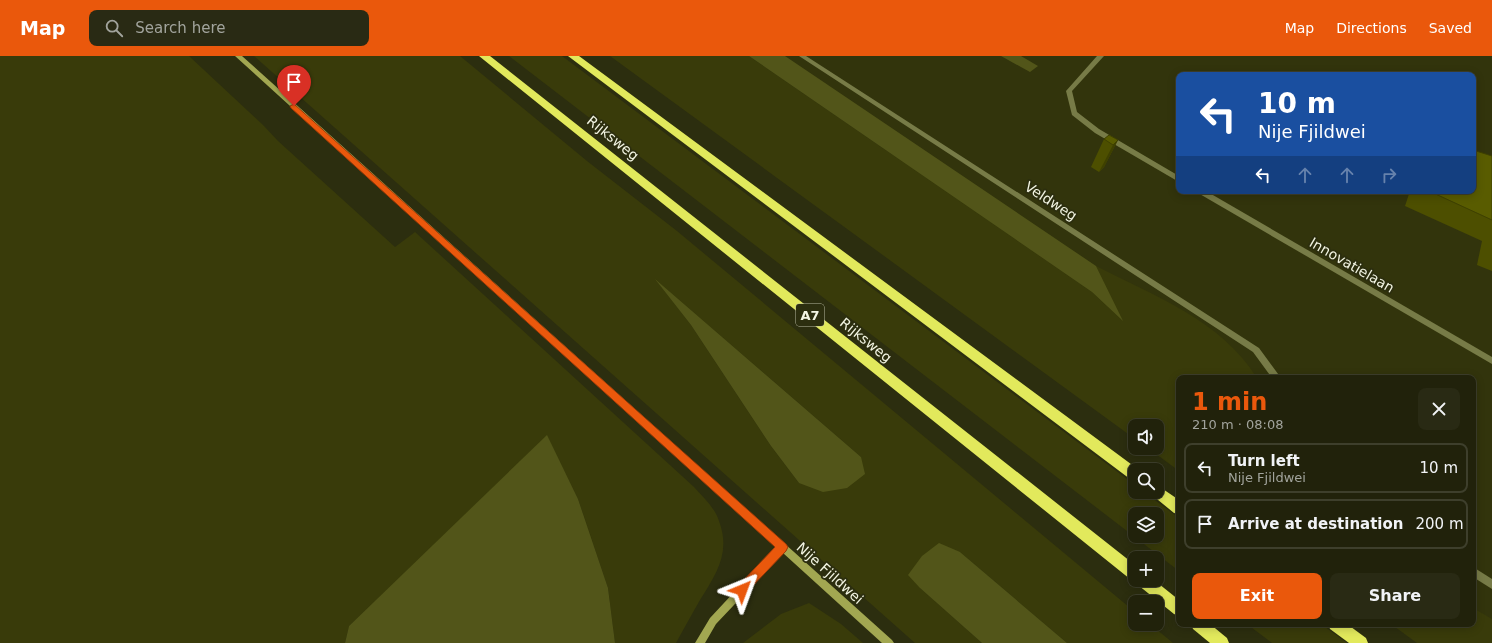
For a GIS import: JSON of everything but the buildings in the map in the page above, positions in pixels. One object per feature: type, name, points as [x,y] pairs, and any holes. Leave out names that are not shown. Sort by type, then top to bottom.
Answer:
[{"type":"highway","name":"Rijksweg","points":[[484,56],[1128,568]]},
{"type":"highway","points":[[573,56],[1128,470]]},
{"type":"highway","points":[[1164,496],[1176,506]]},
{"type":"highway","points":[[1151,587],[1176,607]]},
{"type":"highway","points":[[1339,627],[1360,643]]},
{"type":"highway","points":[[1203,628],[1222,643]]},
{"type":"main road","name":"Nije Fjildwei","points":[[238,56],[889,643]]},
{"type":"main road","points":[[700,643],[717,616],[782,547]]},
{"type":"street","name":"Veldweg","points":[[802,56],[1256,350],[1275,375]]},
{"type":"street","points":[[1100,56],[1069,91],[1074,113],[1096,131],[1176,177]]},
{"type":"street","name":"Innovatielaan","points":[[1205,194],[1492,361]]},
{"type":"street","points":[[1476,574],[1492,584]]},
{"type":"shaded area","points":[[0,56],[189,56],[263,125],[278,141],[395,247],[415,232],[694,487],[715,512],[719,521],[723,543],[720,563],[676,643],[615,643],[608,588],[578,499],[547,436],[349,626],[345,643],[0,643]]},
{"type":"shaded area","points":[[254,56],[460,56],[587,161],[677,231],[1128,606],[1128,631],[1158,631],[1173,643],[1067,643],[960,552],[920,588],[982,643],[915,643]],"holes":[[[657,281],[861,457],[799,483],[771,446],[691,325]]]},
{"type":"shaded area","points":[[509,56],[562,56],[1128,480],[1128,499],[1153,499],[1176,516],[1176,569],[1164,559],[1164,551],[1153,551],[1143,543],[1164,543],[1164,507],[1128,507],[1128,532]]},
{"type":"shaded area","points":[[610,56],[749,56],[1092,292],[1122,320],[1096,266],[1163,299],[1206,325],[1225,340],[1242,358],[1255,375],[1176,375],[1176,469],[1157,455],[1164,455],[1164,419],[1128,419],[1128,434]]},
{"type":"shaded area","points":[[749,56],[785,56],[1096,266],[1123,321],[1092,292]]},
{"type":"shaded area","points":[[766,56],[1492,56],[1492,640],[1476,627],[1476,375],[1176,376]]},
{"type":"shaded area","points":[[1001,56],[1021,56],[1038,66],[1030,72]]},
{"type":"shaded area","points":[[655,279],[861,457],[865,474],[847,488],[823,492],[799,483],[771,446],[691,325]]},
{"type":"shaded area","points":[[547,435],[578,499],[608,588],[615,643],[345,643],[349,626]]},
{"type":"shaded area","points":[[939,543],[960,552],[1067,643],[982,643],[920,588],[908,575],[922,556]]},
{"type":"shaded area","points":[[809,603],[841,624],[863,643],[743,643],[781,614]]},
{"type":"shaded area","points":[[1476,610],[1492,619],[1492,643],[1417,643],[1395,627],[1476,627]]},
{"type":"shaded area","points":[[1251,627],[1325,627],[1347,643],[1272,643]]},
{"type":"route","points":[[294,106],[782,547],[742,590]]}]
